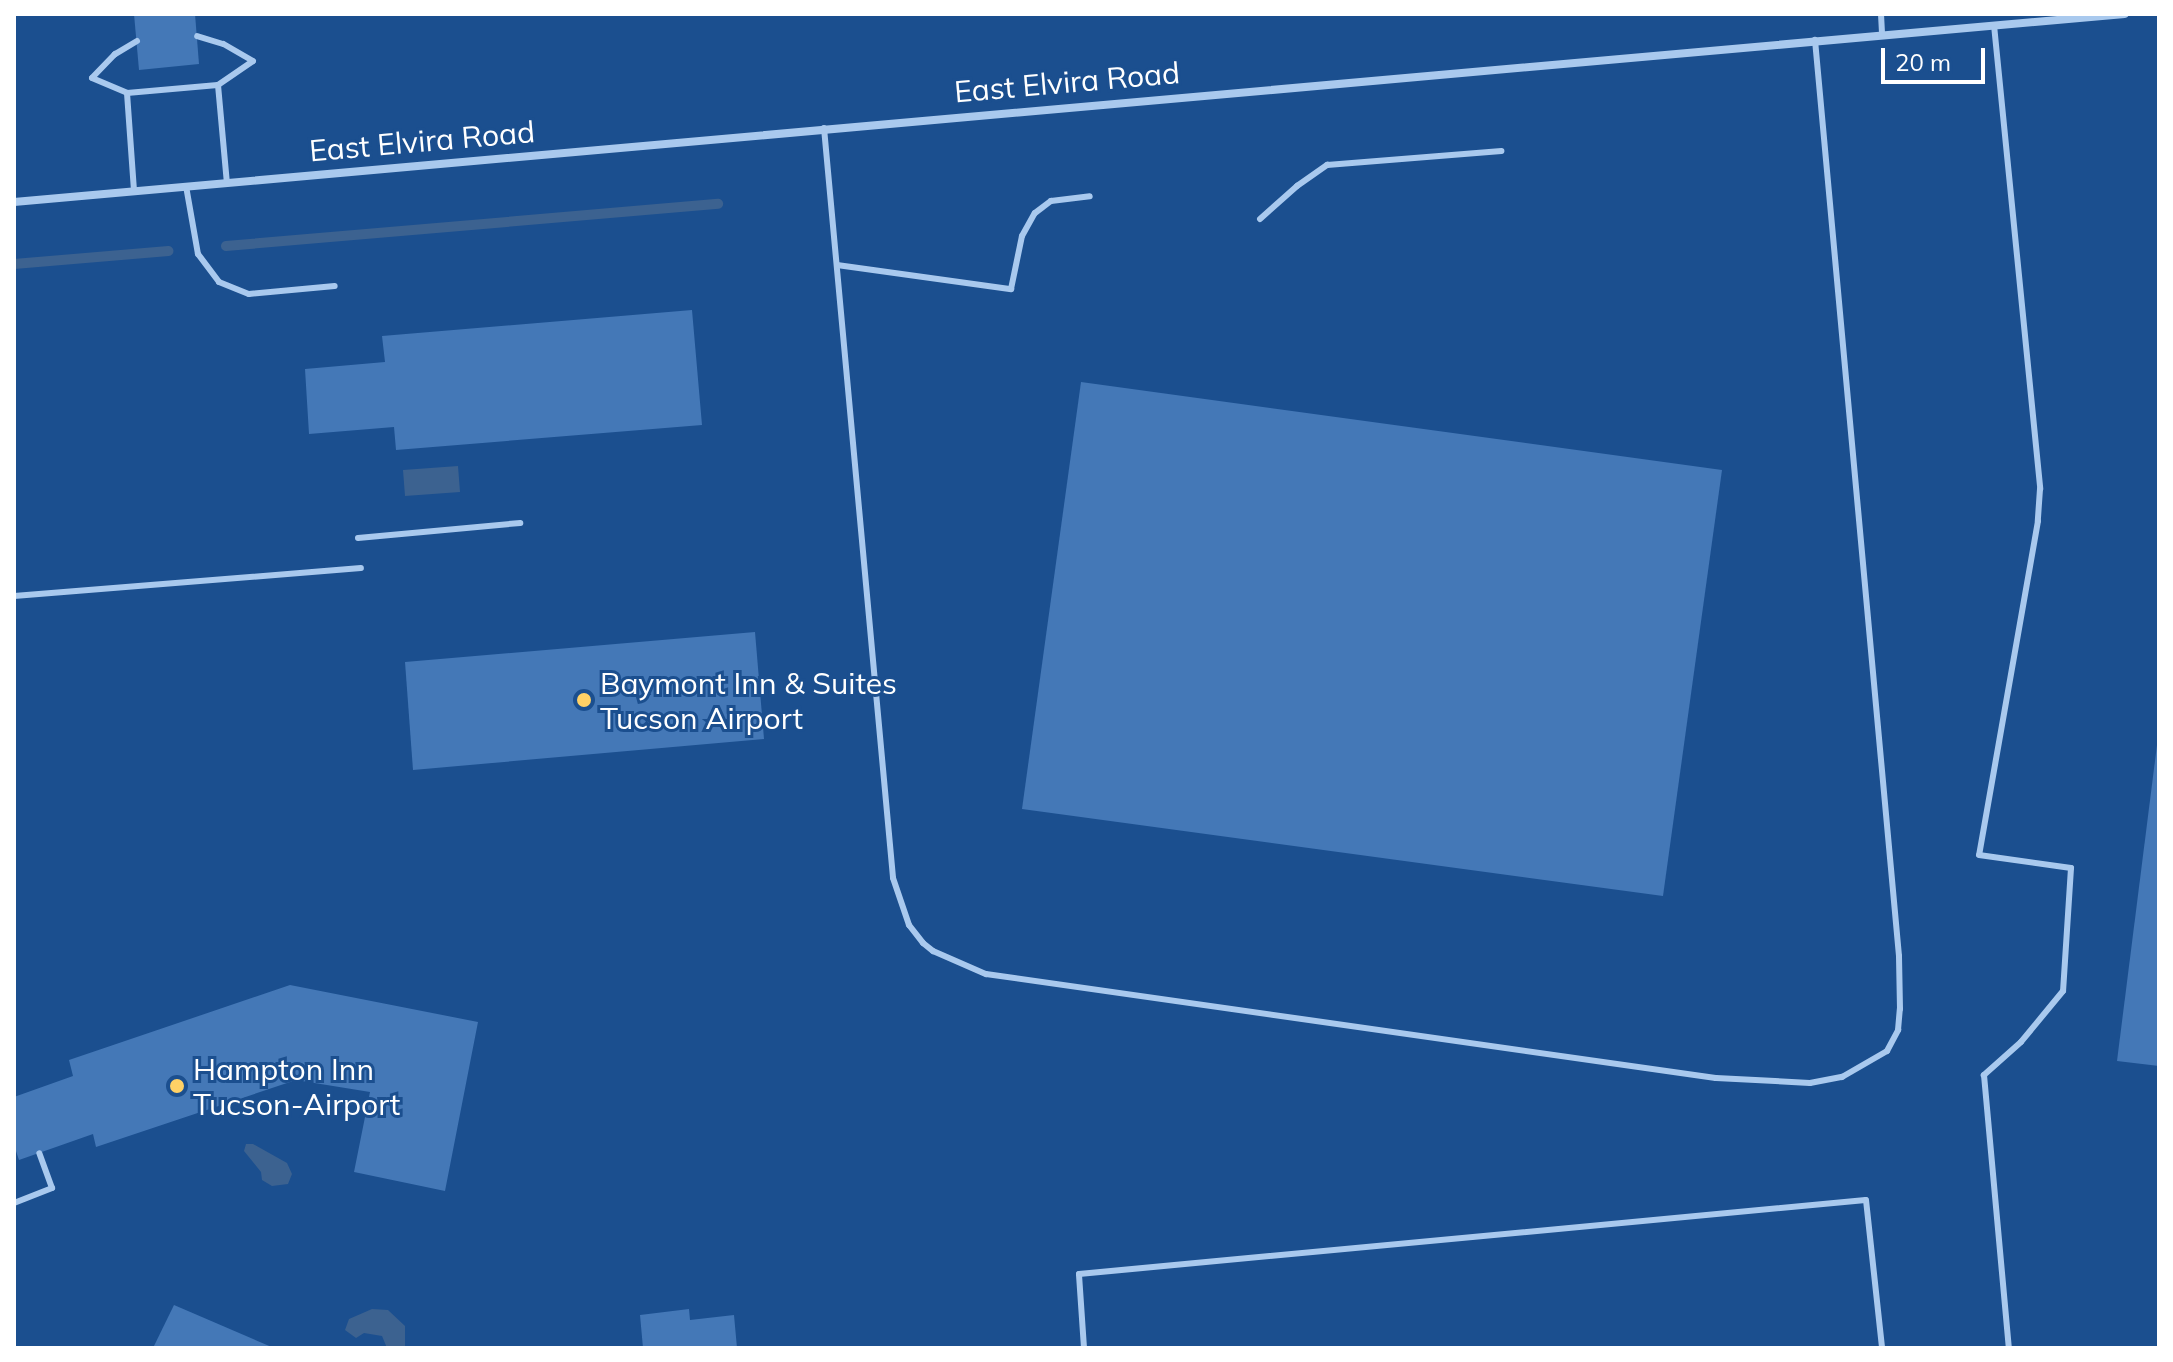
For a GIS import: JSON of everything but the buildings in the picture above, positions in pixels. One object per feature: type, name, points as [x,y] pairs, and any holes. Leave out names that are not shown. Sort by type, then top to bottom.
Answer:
[{"type":"street","name":"East Elvira Road","points":[[14,202],[2125,14]]},
{"type":"lane","points":[[1881,14],[1882,34]]},
{"type":"lane","points":[[1994,25],[2040,489],[2038,521],[1979,855],[2071,868],[2063,991],[2021,1042],[1984,1075],[2009,1348]]},
{"type":"lane","points":[[137,41],[115,54],[92,78],[127,93],[218,85],[253,61],[223,44],[197,36]]},
{"type":"lane","points":[[824,128],[893,878],[909,925],[933,951],[986,974],[1746,1082],[1810,1083],[1842,1077],[1887,1051],[1898,1030],[1900,1009],[1899,956],[1815,40]]},
{"type":"lane","points":[[218,85],[227,183]]},
{"type":"lane","points":[[127,93],[134,191]]},
{"type":"lane","points":[[1260,219],[1297,186],[1327,165],[1501,151]]},
{"type":"lane","points":[[186,186],[198,254],[219,282],[249,294],[335,286]]},
{"type":"lane","points":[[837,265],[1011,289],[1022,236],[1035,213],[1051,201],[1090,196]]},
{"type":"lane","points":[[358,538],[520,523]]},
{"type":"lane","points":[[14,596],[361,568]]},
{"type":"lane","points":[[14,1203],[52,1188],[39,1153]]},
{"type":"lane","points":[[1084,1348],[1079,1274],[1866,1200],[1882,1348]]},
{"type":"water","points":[[458,466],[460,492],[405,496],[403,470]]},
{"type":"water","points":[[246,1144],[253,1144],[287,1163],[292,1174],[288,1184],[272,1186],[262,1180],[261,1172],[244,1151]]},
{"type":"water","points":[[372,1309],[388,1310],[405,1326],[405,1348],[387,1348],[382,1336],[364,1333],[356,1338],[345,1330],[349,1319]]},
{"type":"waterway","points":[[226,246],[718,204]]},
{"type":"waterway","points":[[14,264],[168,251]]},
{"type":"place","name":"Baymont Inn & Suites Tucson Airport","points":[[584,700]]},
{"type":"place","name":"Hampton Inn Tucson-Airport","points":[[177,1086]]}]
